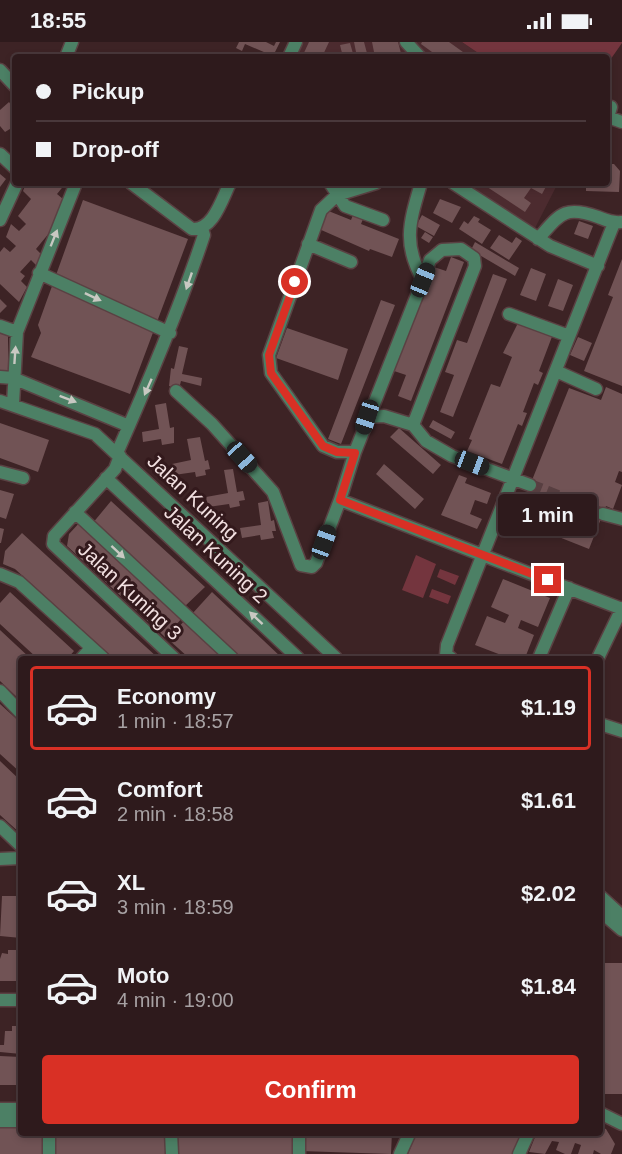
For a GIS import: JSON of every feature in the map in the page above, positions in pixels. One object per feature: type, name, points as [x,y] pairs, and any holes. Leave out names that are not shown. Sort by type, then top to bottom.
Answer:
[{"type":"street","points":[[406,42],[417,54]]},
{"type":"street","points":[[0,70],[12,83]]},
{"type":"street","points":[[0,154],[12,165]]},
{"type":"street","points":[[0,220],[16,186]]},
{"type":"street","points":[[6,403],[13,378],[17,332],[75,186]]},
{"type":"street","points":[[135,186],[192,229],[200,229],[210,222],[228,186]]},
{"type":"street","points":[[332,186],[345,206],[382,220]]},
{"type":"street","points":[[355,453],[337,452],[323,446],[271,373],[269,355],[321,210],[337,195],[366,186]]},
{"type":"street","points":[[420,186],[410,216],[409,238],[412,258],[423,280]]},
{"type":"street","points":[[458,186],[550,246],[598,266]]},
{"type":"street","points":[[448,656],[446,654],[447,645],[569,336],[618,222],[577,209],[559,216],[538,239]]},
{"type":"street","name":"Jalan Kuning 3","points":[[172,656],[53,544],[54,536],[111,474],[122,458],[129,426],[170,333],[204,235],[200,229]]},
{"type":"street","points":[[308,244],[351,262]]},
{"type":"street","points":[[176,391],[212,424],[273,492],[301,565],[312,567],[316,563],[340,500],[367,417],[430,260],[442,250],[460,249],[474,258],[475,266],[413,425]]},
{"type":"street","points":[[39,273],[170,333]]},
{"type":"street","points":[[509,314],[569,336]]},
{"type":"street","points":[[0,326],[17,332]]},
{"type":"street","points":[[556,371],[596,389]]},
{"type":"street","points":[[0,377],[13,378],[121,420],[129,426]]},
{"type":"street","name":"Jalan Kuning","points":[[6,403],[95,434],[334,656]]},
{"type":"street","points":[[367,417],[384,416],[413,425],[426,441],[452,456],[530,485]]},
{"type":"street","points":[[0,472],[23,478]]},
{"type":"street","name":"Jalan Kuning 2","points":[[111,474],[296,656]]},
{"type":"street","points":[[340,500],[622,609],[599,656]]},
{"type":"street","points":[[75,512],[230,656]]},
{"type":"street","points":[[603,514],[622,519]]},
{"type":"street","points":[[0,574],[19,582],[101,656]]},
{"type":"street","points":[[540,656],[569,588]]},
{"type":"street","points":[[84,656],[91,648]]},
{"type":"street","points":[[0,691],[18,711]]},
{"type":"street","points":[[603,725],[622,731]]},
{"type":"street","points":[[0,826],[18,843]]},
{"type":"street","points":[[0,859],[18,858]]},
{"type":"street","points":[[603,899],[622,916]]},
{"type":"street","points":[[603,914],[622,930]]},
{"type":"street","points":[[0,1000],[18,1000]]},
{"type":"street","points":[[0,1109],[18,1109]]},
{"type":"street","points":[[603,1114],[622,1124]]},
{"type":"street","points":[[0,1121],[18,1121]]},
{"type":"street","points":[[49,1136],[49,1154]]},
{"type":"street","points":[[171,1136],[172,1154]]},
{"type":"street","points":[[299,1136],[299,1154]]},
{"type":"street","points":[[400,1154],[408,1136]]},
{"type":"street","points":[[519,1154],[527,1136]]},
{"type":"shaded area","points":[[304,42],[462,42],[480,54],[298,54]]},
{"type":"shaded area","points":[[462,42],[622,42],[610,60],[610,54],[480,54]]},
{"type":"shaded area","points":[[469,186],[556,186],[534,230]]},
{"type":"shaded area","points":[[416,555],[436,564],[423,598],[402,590]]},
{"type":"shaded area","points":[[440,569],[459,576],[455,585],[437,577]]},
{"type":"shaded area","points":[[432,589],[451,596],[448,604],[429,597]]},
{"type":"building","points":[[239,42],[266,42],[274,46],[276,42],[280,42],[274,54],[268,54],[245,44],[242,51],[236,48]]},
{"type":"building","points":[[309,42],[329,42],[323,54],[303,54]]},
{"type":"building","points":[[354,42],[364,42],[367,54],[356,54]]},
{"type":"building","points":[[372,42],[398,42],[401,54],[374,54]]},
{"type":"building","points":[[422,42],[449,42],[466,54],[430,54],[432,52],[421,44]]},
{"type":"building","points":[[350,43],[353,54],[342,54],[340,45]]},
{"type":"building","points":[[9,102],[12,106],[12,128],[5,132],[0,126],[0,110]]},
{"type":"building","points":[[610,164],[614,164],[620,171],[619,192],[586,191],[586,186],[610,186]]},
{"type":"building","points":[[0,174],[6,179],[0,187]]},
{"type":"building","points":[[25,186],[64,186],[57,194],[63,199],[50,232],[36,249],[42,255],[37,266],[31,260],[20,272],[25,276],[21,281],[27,287],[19,302],[0,284],[0,252],[4,247],[10,252],[16,246],[6,237],[11,224],[19,231],[26,224],[18,216],[31,199],[23,191]]},
{"type":"building","points":[[486,186],[546,186],[542,194],[531,188],[524,198],[531,203],[525,212]]},
{"type":"building","points":[[440,199],[461,207],[452,223],[433,213]]},
{"type":"building","points":[[83,200],[188,239],[130,394],[31,357],[41,333],[38,325]]},
{"type":"building","points":[[326,210],[351,220],[353,215],[363,219],[361,224],[399,239],[392,257],[370,249],[369,251],[319,229]]},
{"type":"building","points":[[422,215],[440,225],[434,236],[416,226]]},
{"type":"building","points":[[474,216],[480,219],[478,222],[491,230],[482,244],[459,229],[464,221],[468,224]]},
{"type":"building","points":[[579,221],[593,226],[588,239],[574,234]]},
{"type":"building","points":[[425,232],[433,237],[429,243],[421,238]]},
{"type":"building","points":[[499,235],[512,243],[516,237],[522,241],[509,260],[490,248]]},
{"type":"building","points":[[475,242],[519,268],[515,276],[471,250]]},
{"type":"building","points":[[451,257],[464,262],[411,401],[398,396],[406,375],[394,371],[434,267],[446,271]]},
{"type":"building","points":[[622,259],[622,386],[584,371],[613,297],[608,295]]},
{"type":"building","points":[[531,268],[546,274],[536,301],[520,295]]},
{"type":"building","points":[[493,274],[507,279],[453,417],[440,412],[454,375],[445,372],[457,340],[467,343]]},
{"type":"building","points":[[558,279],[573,285],[563,311],[548,306]]},
{"type":"building","points":[[0,299],[7,306],[0,313]]},
{"type":"building","points":[[381,300],[395,305],[341,444],[328,439]]},
{"type":"building","points":[[519,321],[553,334],[539,371],[543,373],[538,385],[534,383],[523,412],[527,413],[522,426],[518,424],[502,464],[467,451],[472,440],[469,439],[491,384],[500,387],[512,357],[503,353]]},
{"type":"building","points":[[287,328],[348,349],[338,380],[276,358]]},
{"type":"building","points":[[0,330],[8,330],[8,371],[0,371]]},
{"type":"building","points":[[578,337],[592,343],[584,361],[570,355]]},
{"type":"building","points":[[179,346],[188,348],[182,374],[202,378],[201,386],[181,381],[179,389],[169,386],[171,368],[174,369]]},
{"type":"building","points":[[606,387],[622,394],[622,472],[619,471],[615,482],[622,485],[613,509],[606,506],[589,549],[516,520],[569,388],[601,400]]},
{"type":"building","points":[[166,403],[170,428],[174,427],[174,443],[162,445],[161,439],[143,442],[142,432],[159,429],[155,405]]},
{"type":"building","points":[[433,420],[455,432],[451,439],[429,427]]},
{"type":"building","points":[[0,423],[49,440],[38,472],[0,458]]},
{"type":"building","points":[[399,428],[441,465],[433,474],[390,437]]},
{"type":"building","points":[[200,437],[205,461],[208,460],[210,469],[205,470],[206,475],[196,477],[195,472],[174,475],[172,464],[191,460],[187,439]]},
{"type":"building","points":[[384,464],[424,499],[415,509],[376,474]]},
{"type":"building","points":[[233,469],[237,492],[243,491],[245,500],[239,501],[240,506],[230,508],[229,504],[208,507],[206,497],[228,493],[224,470]]},
{"type":"building","points":[[459,475],[467,478],[465,483],[491,493],[487,504],[475,500],[470,514],[482,519],[477,529],[441,515]]},
{"type":"building","points":[[0,490],[14,494],[6,519],[0,517]]},
{"type":"building","points":[[111,501],[205,587],[183,608],[92,524]]},
{"type":"building","points":[[268,501],[271,521],[274,520],[276,531],[272,531],[274,538],[261,540],[260,535],[242,538],[240,528],[261,525],[258,503]]},
{"type":"building","points":[[81,521],[183,617],[165,637],[67,546],[69,534]]},
{"type":"building","points":[[0,528],[4,529],[1,543],[0,543]]},
{"type":"building","points":[[22,533],[156,656],[111,656],[15,569],[3,564],[5,551]]},
{"type":"building","points":[[503,579],[550,598],[538,627],[521,620],[518,628],[534,635],[526,656],[504,656],[475,645],[487,616],[505,623],[509,615],[491,607]]},
{"type":"building","points":[[10,592],[74,651],[70,656],[35,656],[0,624],[0,603]]},
{"type":"building","points":[[212,592],[280,656],[237,656],[192,614]]},
{"type":"building","points":[[185,620],[223,656],[187,656],[168,639]]},
{"type":"building","points":[[0,630],[28,656],[18,656],[18,698],[0,681]]},
{"type":"building","points":[[0,704],[18,720],[18,770],[0,754]]},
{"type":"building","points":[[0,761],[18,778],[18,831],[0,815]]},
{"type":"building","points":[[2,896],[18,896],[18,938],[0,936]]},
{"type":"building","points":[[8,950],[18,950],[18,981],[0,981],[0,959],[2,953],[8,954]]},
{"type":"building","points":[[603,963],[622,963],[622,1094],[603,1094]]},
{"type":"building","points":[[12,1026],[18,1026],[18,1054],[0,1052],[0,1045],[4,1045],[5,1031],[12,1031]]},
{"type":"building","points":[[0,1056],[18,1057],[18,1085],[0,1085]]},
{"type":"building","points":[[0,1124],[18,1124],[18,1136],[44,1136],[45,1154],[0,1154]]},
{"type":"building","points":[[603,1128],[615,1144],[611,1154],[601,1154],[594,1150],[593,1154],[578,1154],[581,1145],[575,1143],[571,1154],[565,1154],[556,1150],[559,1142],[552,1141],[545,1154],[529,1152],[535,1136],[603,1136]]},
{"type":"building","points":[[55,1136],[167,1136],[168,1154],[55,1154]]},
{"type":"building","points":[[178,1136],[295,1136],[295,1154],[178,1154]]},
{"type":"building","points":[[301,1136],[392,1136],[391,1154],[300,1151]]},
{"type":"building","points":[[415,1136],[522,1136],[513,1154],[408,1154]]},
{"type":"tunnel","points":[[530,485],[603,514]]},
{"type":"route","points":[[295,282],[269,355],[271,373],[305,425],[323,446],[337,452],[355,453],[340,500],[548,580]]}]
